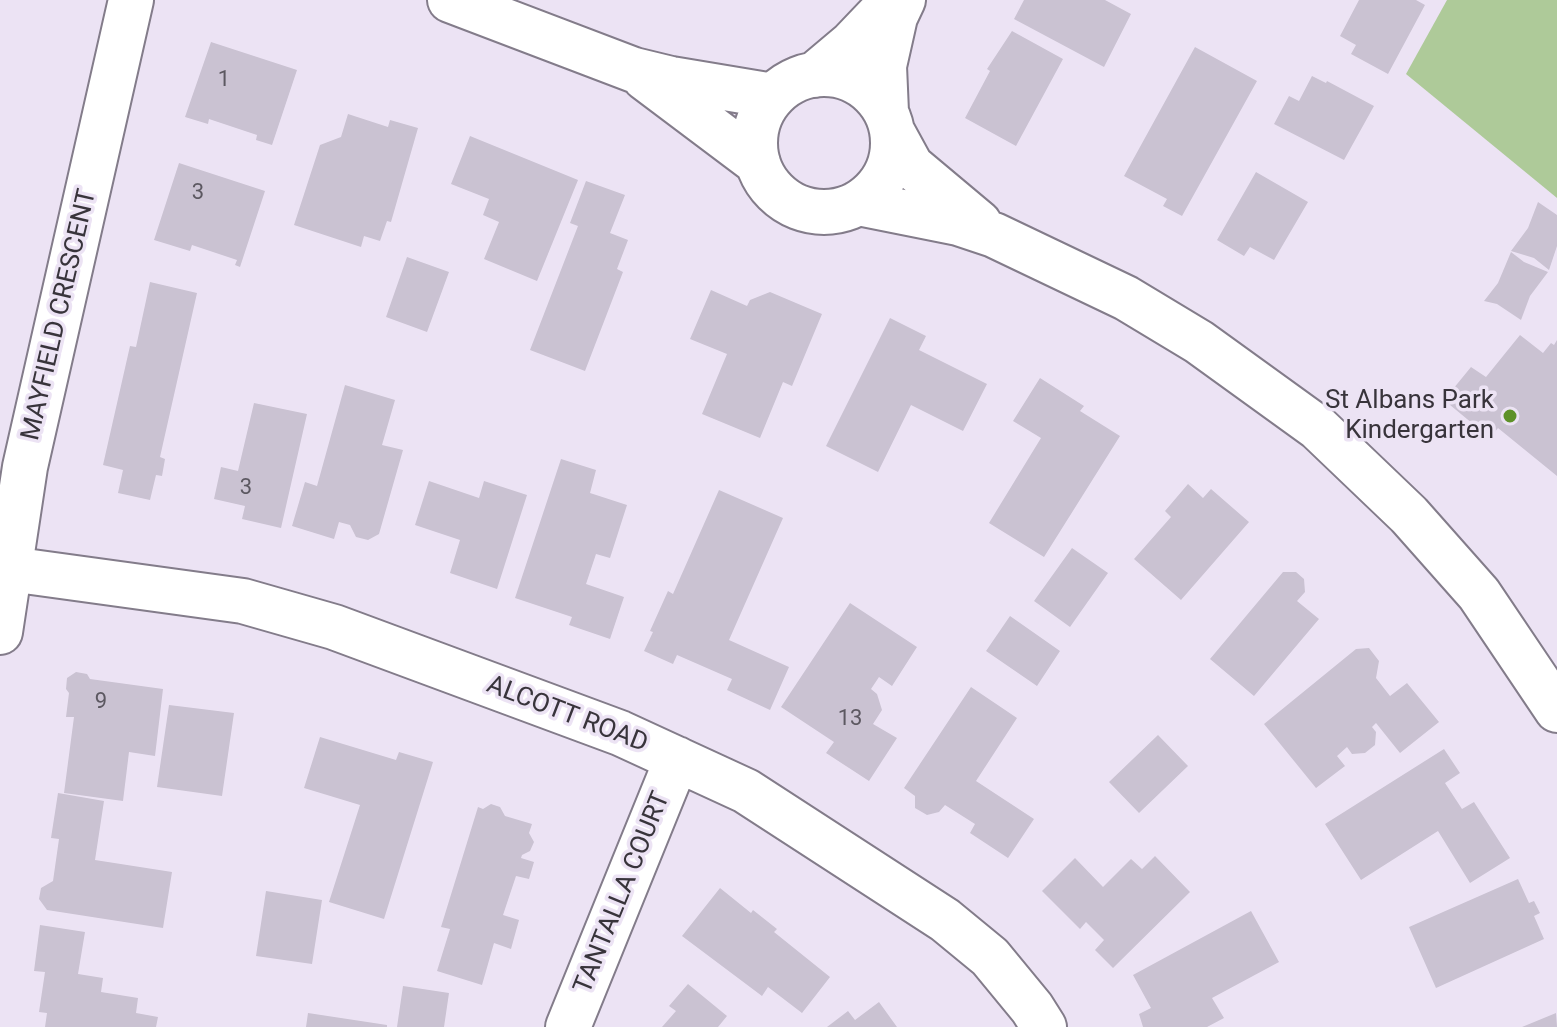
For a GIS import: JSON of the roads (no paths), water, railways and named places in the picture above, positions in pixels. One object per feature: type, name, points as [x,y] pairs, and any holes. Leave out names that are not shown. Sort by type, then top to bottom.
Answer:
[{"type":"street","name":"MAYFIELD CRESCENT","points":[[0,632],[25,467],[131,0]]},
{"type":"street","points":[[450,0],[634,70],[773,96]]},
{"type":"street","points":[[814,75],[852,43],[893,0]]},
{"type":"street","points":[[903,0],[895,17],[884,66],[889,122],[893,154],[886,174],[874,191],[858,203],[828,211],[798,207],[781,197],[767,182],[758,163],[756,128],[773,96],[792,82],[814,75],[836,75],[856,82],[874,94],[889,122],[911,166],[994,235]]},
{"type":"street","points":[[634,70],[758,163]]},
{"type":"street","points":[[858,203],[946,220],[994,235],[1126,298],[1199,342],[1318,428],[1409,515],[1479,594],[1557,710]]},
{"type":"street","name":"ALCOTT ROAD","points":[[10,569],[243,601],[303,618],[606,728],[677,759],[746,791],[945,920],[990,957],[1044,1027]]},
{"type":"street","name":"TANTALLA COURT","points":[[568,1027],[677,759]]},
{"type":"place","name":"St Albans Park Kindergarten","points":[[1510,416]]}]
